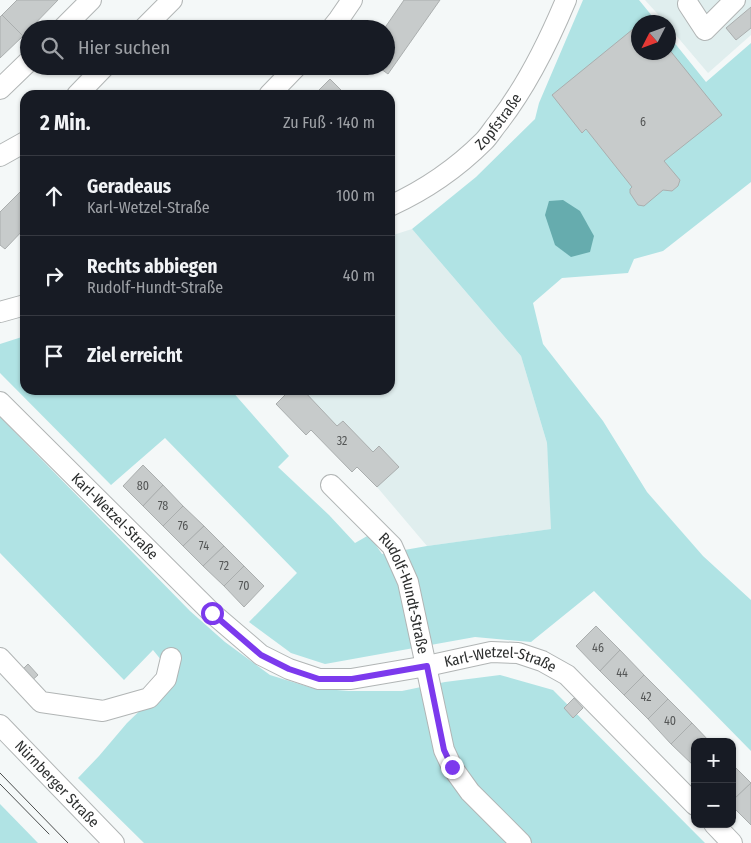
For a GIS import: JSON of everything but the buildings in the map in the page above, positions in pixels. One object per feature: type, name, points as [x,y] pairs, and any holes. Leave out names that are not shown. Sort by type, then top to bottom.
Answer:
[{"type":"street","points":[[71,20],[91,0]]},
{"type":"street","points":[[152,20],[172,0]]},
{"type":"street","points":[[338,20],[352,0]]},
{"type":"street","name":"Zopfstraße","points":[[395,204],[415,194],[450,171],[485,140],[507,112],[523,87],[549,39],[566,0]]},
{"type":"street","points":[[687,1],[705,30],[735,0]]},
{"type":"street","points":[[0,89],[20,70]]},
{"type":"street","points":[[82,90],[96,75]]},
{"type":"street","points":[[274,90],[288,75]]},
{"type":"street","points":[[0,156],[20,145]]},
{"type":"street","points":[[0,312],[20,306]]},
{"type":"street","name":"Karl-Wetzel-Straße","points":[[0,402],[212,613],[261,655],[289,669],[319,679],[352,679],[427,666],[491,652],[518,653],[542,661],[567,675],[691,801]]},
{"type":"street","name":"Rudolf-Hundt-Straße","points":[[332,484],[392,546],[408,582],[444,750],[452,767],[470,792],[521,843]]},
{"type":"street","points":[[0,658],[41,702],[103,711],[149,698],[166,679],[171,658]]},
{"type":"street","name":"Nürnberger Straße","points":[[0,725],[114,843]]},
{"type":"street","points":[[718,828],[732,843]]},
{"type":"shaded area","points":[[583,0],[639,0],[651,15],[631,15],[631,60],[676,60],[676,45],[706,82],[751,43],[751,182],[663,251],[634,259],[628,273],[562,278],[533,303],[543,344],[603,421],[647,492],[703,556],[751,600],[751,751],[594,591],[531,642],[475,637],[325,664],[291,653],[249,622],[297,573],[165,438],[111,485],[22,395],[235,395],[289,456],[278,467],[329,515],[355,543],[369,535],[382,554],[551,529],[547,443],[521,356],[412,229],[476,177],[535,119],[539,103]]},
{"type":"shaded area","points":[[645,0],[751,0],[751,35],[708,73],[676,35],[676,15],[659,15]]},
{"type":"shaded area","points":[[563,200],[580,211],[594,236],[590,252],[571,257],[555,245],[545,215],[549,201]]},
{"type":"shaded area","points":[[412,229],[521,356],[547,443],[552,529],[427,546],[358,467],[311,430],[306,435],[276,404],[285,395],[395,395],[395,234]]},
{"type":"shaded area","points":[[20,338],[20,393],[0,373],[0,344]]},
{"type":"shaded area","points":[[0,417],[190,611],[225,642],[270,675],[312,688],[349,691],[402,691],[445,682],[500,675],[553,690],[705,843],[144,843],[78,778],[127,723],[175,677],[153,650],[124,680],[0,553]]},
{"type":"shaded area","points":[[0,804],[38,843],[0,843]]},
{"type":"tram line","points":[[0,773],[68,843]]},
{"type":"tram line","points":[[0,784],[49,834]]},
{"type":"route","points":[[212,613],[261,655],[289,669],[319,679],[352,679],[427,666],[444,750],[452,767]]}]
